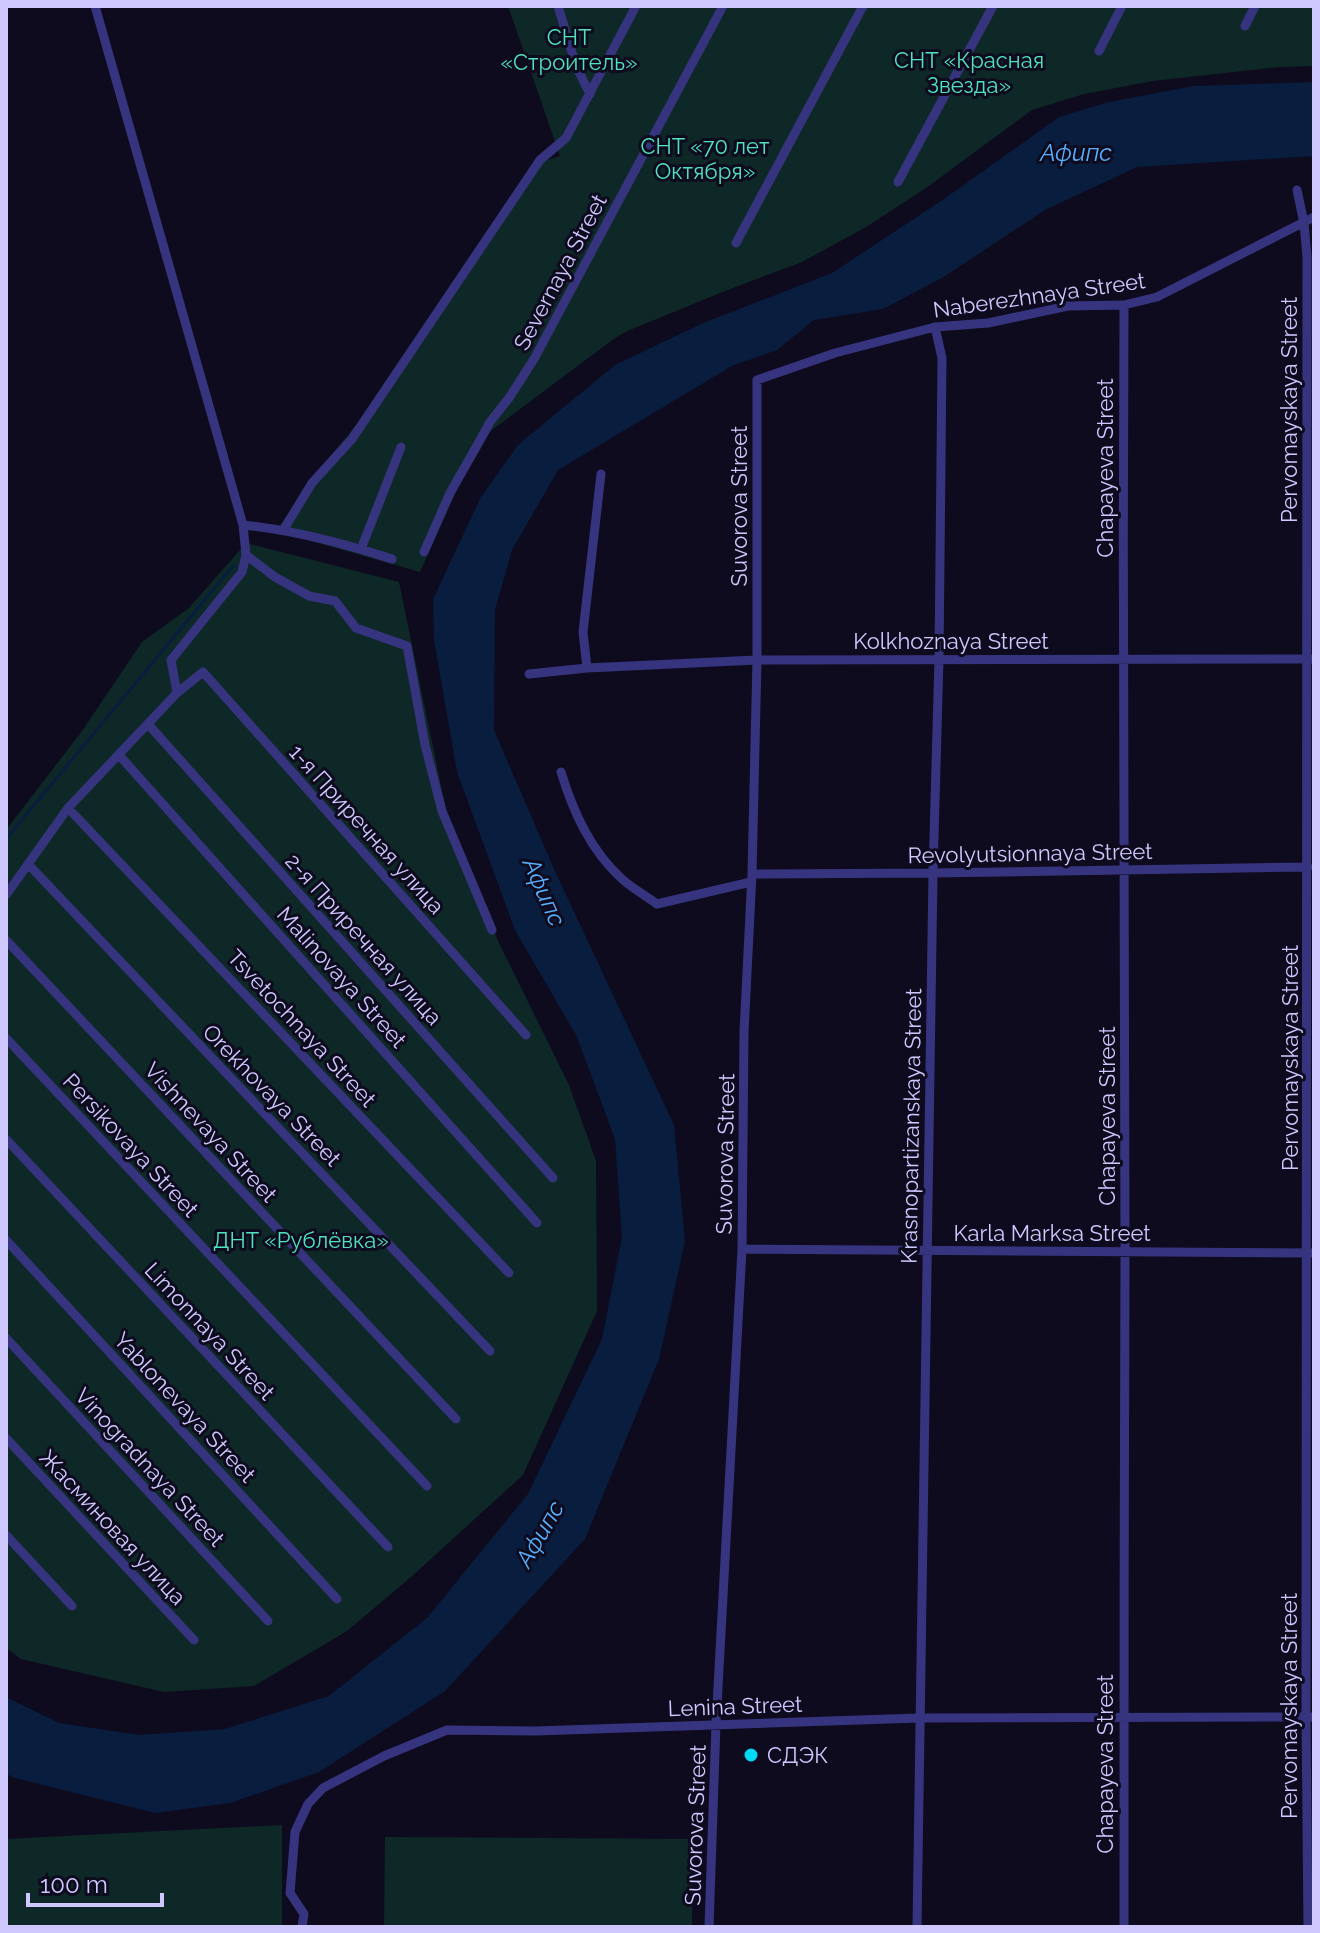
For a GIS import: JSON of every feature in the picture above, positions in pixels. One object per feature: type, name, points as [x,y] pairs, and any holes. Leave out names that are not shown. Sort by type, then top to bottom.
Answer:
[{"type":"street","points":[[6,895],[68,808],[177,693],[171,660],[242,572],[246,555],[243,525],[95,6]]},
{"type":"street","points":[[558,6],[576,66],[590,94]]},
{"type":"street","points":[[284,529],[312,483],[352,439],[540,160],[566,138],[636,6]]},
{"type":"street","name":"Severnaya Street","points":[[424,552],[450,493],[490,422],[534,359],[723,6]]},
{"type":"street","points":[[736,243],[863,6]]},
{"type":"street","points":[[898,182],[993,6]]},
{"type":"street","points":[[1099,51],[1122,6]]},
{"type":"street","points":[[1245,26],[1255,6]]},
{"type":"street","name":"Pervomayskaya Street","points":[[1297,190],[1307,257],[1311,659],[1308,867],[1311,1253],[1308,1927]]},
{"type":"street","name":"Naberezhnaya Street","points":[[757,380],[835,353],[935,327],[988,323],[1068,306],[1124,305],[1157,297],[1314,217]]},
{"type":"street","name":"Chapayeva Street","points":[[1124,305],[1124,1927]]},
{"type":"street","name":"Krasnopartizanskaya Street","points":[[917,1927],[939,659],[942,358],[935,327]]},
{"type":"street","name":"Suvorova Street","points":[[709,1927],[716,1724],[742,1249],[744,1032],[752,878],[757,660],[757,380]]},
{"type":"street","points":[[361,549],[401,447]]},
{"type":"street","points":[[587,668],[583,632],[601,474]]},
{"type":"street","points":[[243,525],[284,529],[392,559]]},
{"type":"street","name":"1-я Приречная улица","points":[[246,555],[275,577],[309,596],[335,601],[356,628],[407,646],[425,745],[442,811],[492,930]]},
{"type":"street","name":"Kolkhoznaya Street","points":[[529,674],[587,668],[757,660],[1311,659]]},
{"type":"street","name":"1-я Приречная улица","points":[[177,693],[203,672],[526,1035]]},
{"type":"street","name":"2-я Приречная улица","points":[[148,724],[553,1178]]},
{"type":"street","name":"Malinovaya Street","points":[[119,755],[537,1223]]},
{"type":"street","name":"Revolyutsionnaya Street","points":[[561,772],[570,800],[594,848],[622,880],[657,904],[752,878],[1308,867]]},
{"type":"street","name":"Tsvetochnaya Street","points":[[68,808],[509,1273]]},
{"type":"street","name":"Orekhovaya Street","points":[[28,864],[490,1351]]},
{"type":"street","name":"Vishnevaya Street","points":[[6,940],[456,1419]]},
{"type":"street","name":"Persikovaya Street","points":[[6,1038],[427,1486]]},
{"type":"street","name":"Limonnaya Street","points":[[6,1139],[388,1547]]},
{"type":"street","name":"Yablonevaya Street","points":[[6,1240],[337,1599]]},
{"type":"street","name":"Karla Marksa Street","points":[[742,1249],[1311,1253]]},
{"type":"street","name":"Vinogradnaya Street","points":[[6,1338],[268,1621]]},
{"type":"street","name":"Жасминовая улица","points":[[6,1438],[194,1640]]},
{"type":"street","points":[[6,1535],[72,1606]]},
{"type":"street","name":"Lenina Street","points":[[302,1927],[304,1914],[290,1893],[295,1832],[308,1804],[323,1788],[384,1756],[447,1730],[536,1731],[919,1718],[1310,1716]]},
{"type":"green space","name":"СНТ «70 лет Октября»","points":[[508,6],[1314,6],[1314,66],[1153,81],[1084,94],[1032,110],[926,188],[866,227],[802,262],[625,332],[482,439],[420,572],[276,531],[310,481],[361,419],[532,165],[560,156]]},
{"type":"green space","name":"ДНТ «Рублёвка»","points":[[246,543],[399,582],[446,810],[498,941],[569,1085],[596,1161],[597,1311],[523,1475],[411,1577],[347,1631],[254,1686],[164,1692],[21,1659],[6,1648],[6,830],[82,731],[142,642],[189,608]]},
{"type":"green space","points":[[282,1825],[282,1927],[6,1927],[6,1839]]},
{"type":"green space","points":[[385,1837],[693,1839],[692,1927],[384,1927]]},
{"type":"water","name":"Афипс","points":[[1314,82],[1314,156],[1137,167],[1045,210],[942,278],[883,309],[814,320],[777,350],[732,366],[558,470],[512,550],[495,610],[494,730],[554,869],[674,1125],[685,1241],[659,1359],[585,1539],[445,1691],[319,1772],[230,1803],[155,1813],[6,1774],[6,1697],[59,1723],[139,1735],[225,1729],[329,1696],[427,1618],[528,1494],[602,1339],[622,1237],[615,1139],[577,1037],[515,930],[457,772],[434,640],[433,599],[481,497],[518,445],[615,365],[703,323],[832,273],[944,199],[1059,117],[1109,102],[1194,86]]},
{"type":"waterway","points":[[6,839],[233,566]]},
{"type":"place","name":"СДЭК","points":[[751,1755]]},
{"type":"park label","name":"СНТ «Строитель»","points":[[569,50]]},
{"type":"park label","name":"СНТ «Красная Звезда»","points":[[969,72]]}]
